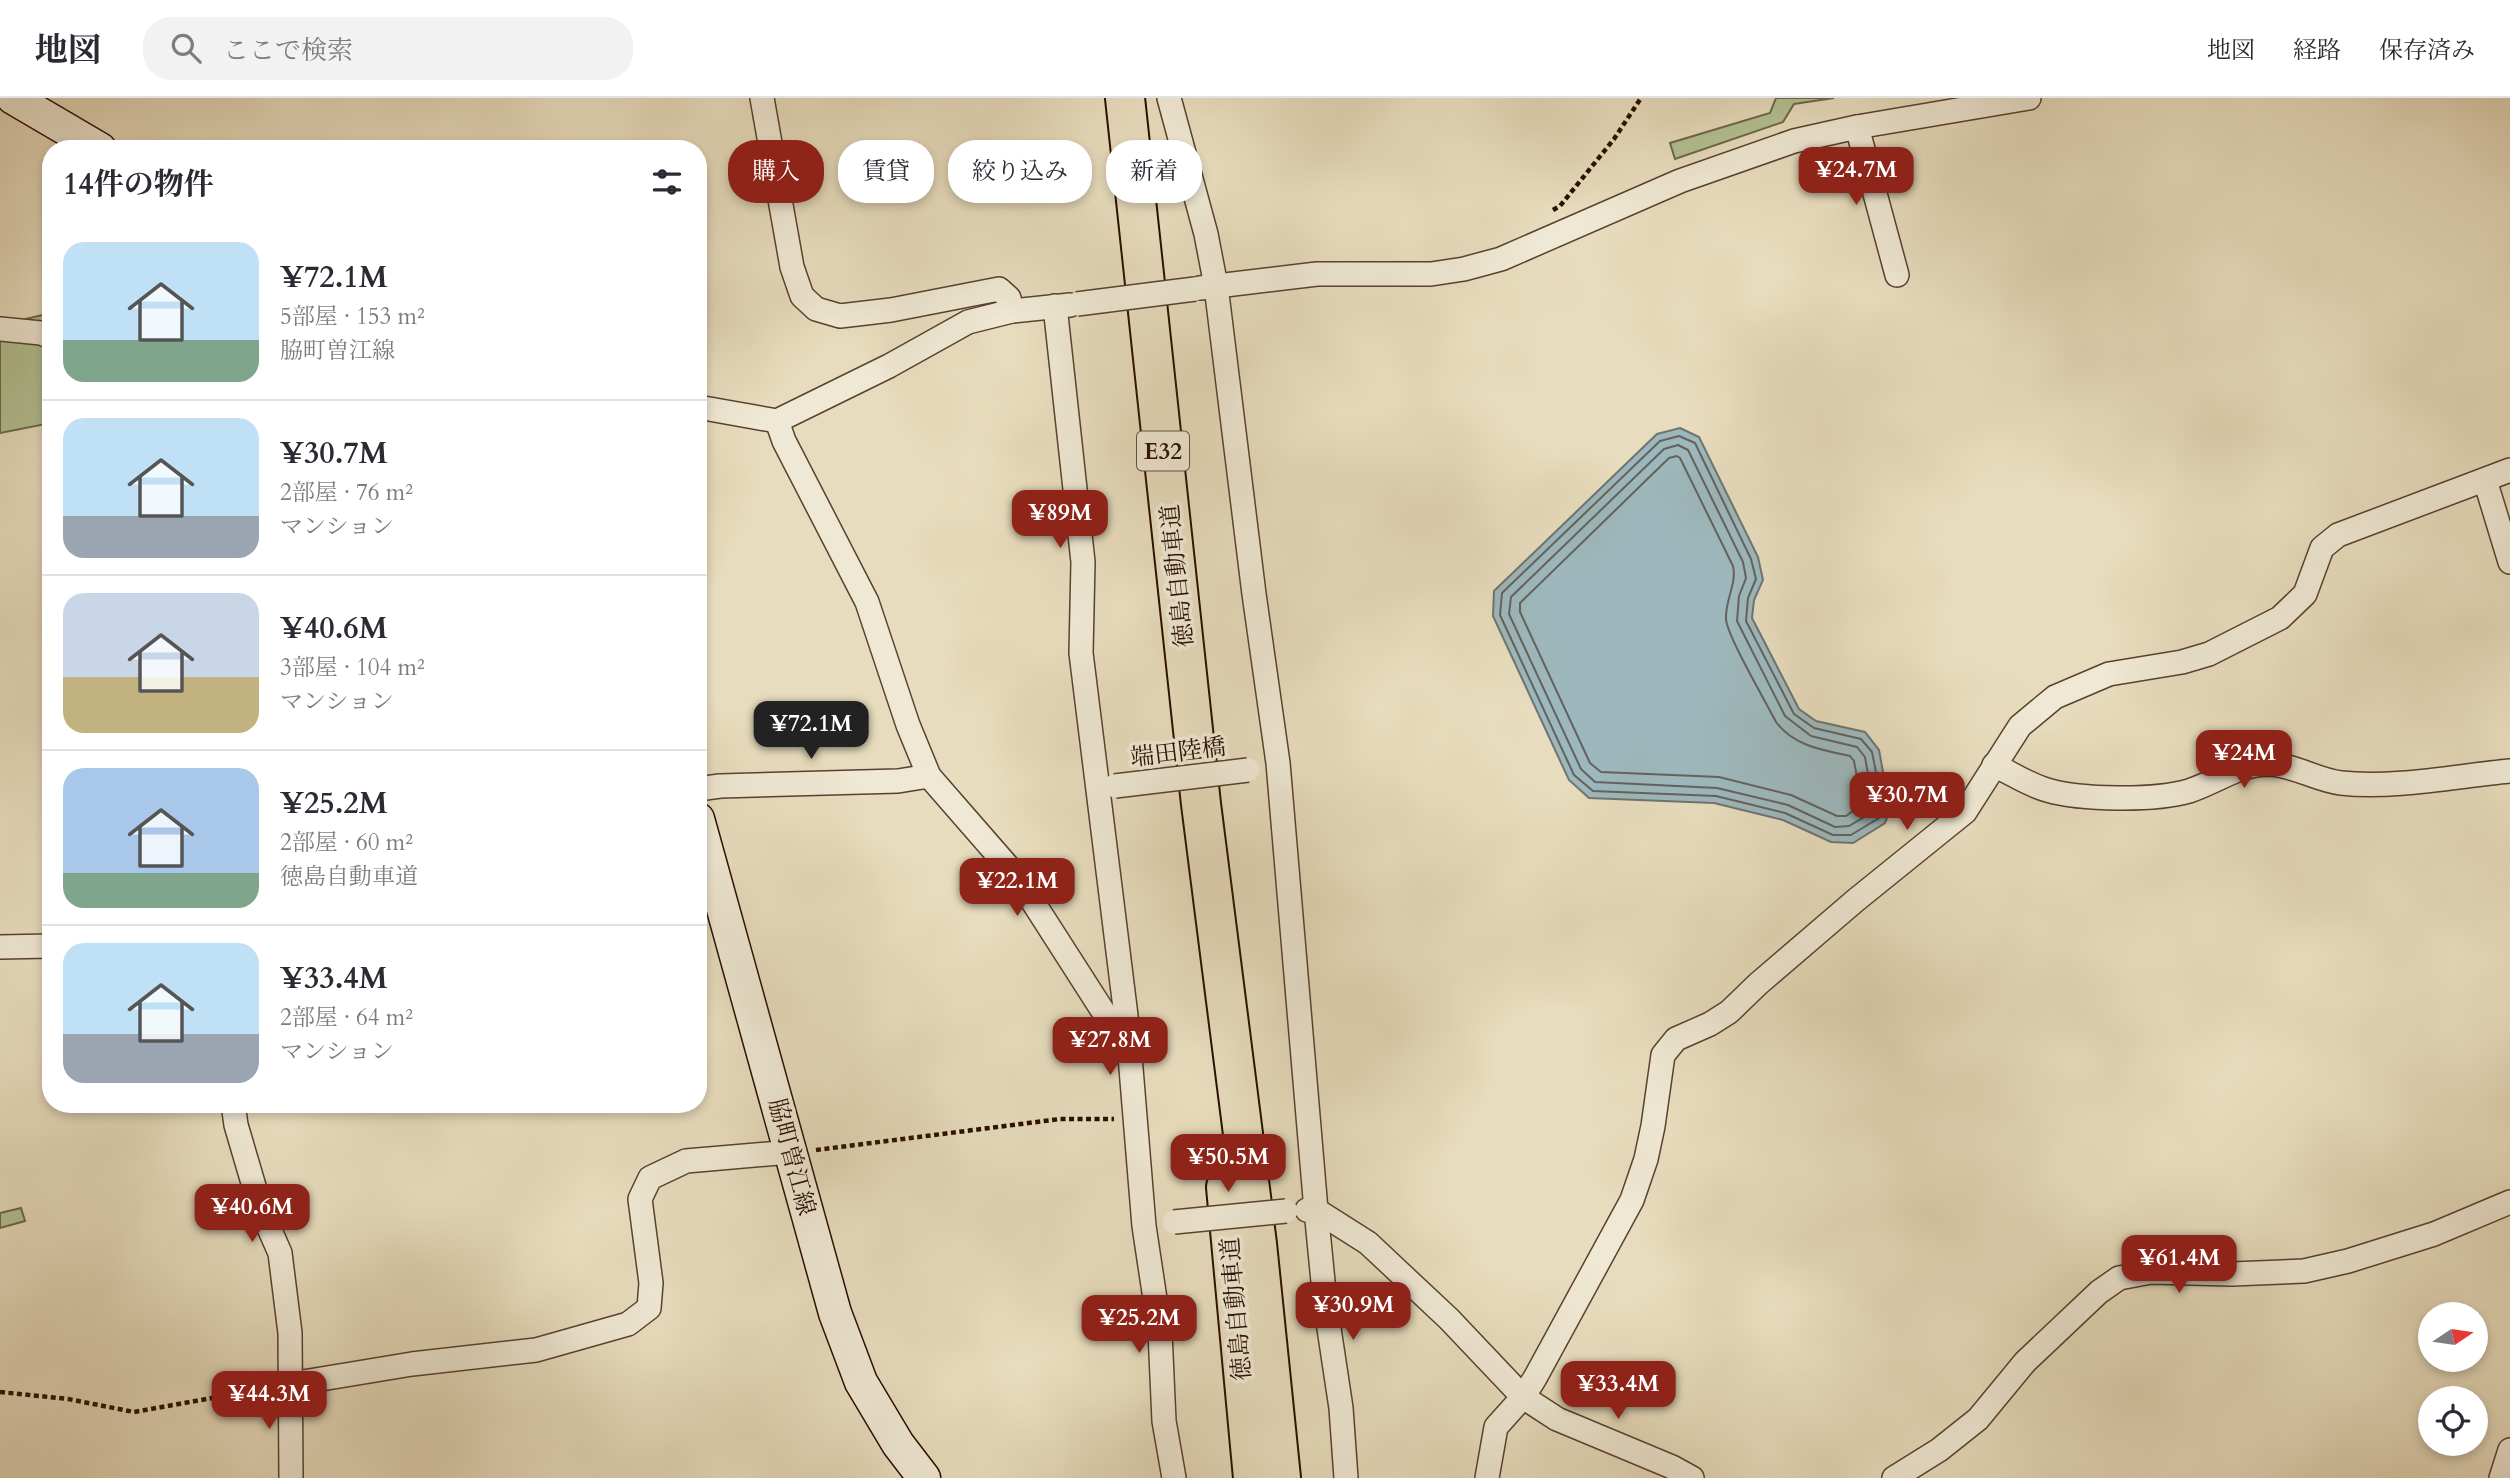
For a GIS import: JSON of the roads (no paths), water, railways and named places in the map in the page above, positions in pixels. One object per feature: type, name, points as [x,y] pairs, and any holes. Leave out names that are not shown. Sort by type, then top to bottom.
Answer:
[{"type":"highway","name":"徳島自動車道","points":[[1125,98],[1201,804],[1257,1244],[1281,1478]]},
{"type":"highway","name":"徳島自動車道","points":[[1201,804],[1230,1246],[1253,1478]]},
{"type":"main road","points":[[13,98],[85,140]]},
{"type":"main road","name":"脇町曽江線","points":[[707,851],[835,1312],[861,1382],[898,1444],[924,1478]]},
{"type":"street","points":[[762,98],[792,267],[802,296],[816,309],[840,316],[891,310],[999,289],[1009,298],[1012,310]]},
{"type":"street","points":[[1169,98],[1206,234],[1206,288],[1278,763],[1315,1210],[1341,1408],[1346,1478]]},
{"type":"street","points":[[707,409],[777,421],[888,366],[968,322],[1012,310],[1317,274],[1431,274],[1464,268],[1501,259],[1692,177],[1794,141],[1857,127],[2029,98]]},
{"type":"street","points":[[1857,127],[1897,275]]},
{"type":"street","points":[[1066,305],[1083,562],[1081,653],[1107,788],[1144,1226],[1160,1332],[1164,1421],[1174,1478]]},
{"type":"street","points":[[0,328],[42,333]]},
{"type":"street","points":[[777,421],[784,441],[867,602],[908,725],[929,776],[1017,877],[1108,1019],[1128,1032]]},
{"type":"street","points":[[1486,1478],[1496,1427],[1523,1397],[1632,1200],[1646,1159],[1663,1055],[1676,1039],[1729,1012],[1856,900],[1965,812],[2020,726],[2055,696],[2109,674],[2182,662],[2209,654],[2280,618],[2305,594],[2322,548],[2338,535],[2510,470]]},
{"type":"street","points":[[2485,480],[2510,562]]},
{"type":"street","name":"端田陸橋","points":[[1107,788],[1248,770],[1278,763]]},
{"type":"street","points":[[1994,765],[2045,790],[2083,798],[2165,796],[2190,790],[2235,769],[2268,764],[2298,769],[2337,783],[2371,785],[2510,771]]},
{"type":"street","points":[[707,788],[898,781],[929,776]]},
{"type":"street","points":[[0,947],[42,946]]},
{"type":"street","points":[[234,1113],[261,1210],[281,1253],[290,1333],[291,1478]]},
{"type":"street","points":[[291,1384],[412,1364],[536,1350],[628,1324],[649,1308],[651,1283],[640,1199],[650,1178],[686,1161],[791,1152]]},
{"type":"street","points":[[1894,1478],[1939,1450],[1978,1419],[2025,1362],[2099,1292],[2119,1278],[2151,1272],[2232,1274],[2304,1271],[2348,1261],[2434,1234],[2510,1202]]},
{"type":"street","points":[[1144,1226],[1315,1210],[1367,1243],[1449,1319],[1523,1397],[1557,1419],[1692,1478]]},
{"type":"street","points":[[2501,1478],[2510,1450]]},
{"type":"water","points":[[1680,428],[1699,437],[1758,557],[1763,580],[1754,600],[1752,618],[1799,709],[1816,721],[1865,732],[1879,750],[1890,810],[1885,823],[1853,843],[1831,842],[1783,820],[1714,803],[1589,798],[1569,780],[1493,616],[1494,591],[1657,434]]}]
